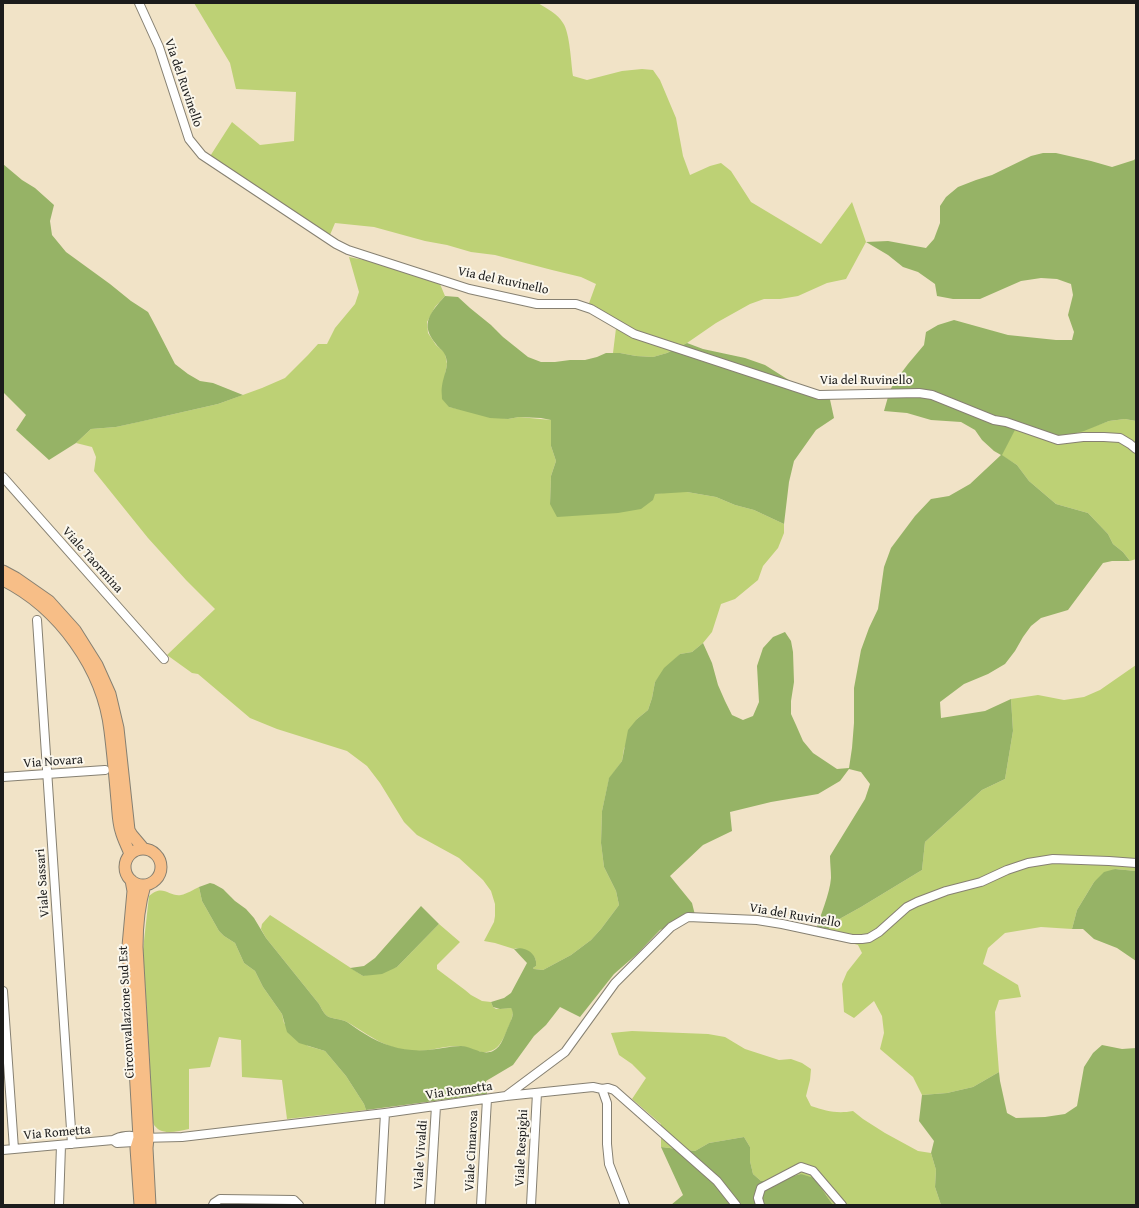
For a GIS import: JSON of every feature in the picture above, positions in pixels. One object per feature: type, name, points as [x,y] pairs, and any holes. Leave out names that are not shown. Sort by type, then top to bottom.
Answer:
[{"type":"main road","points":[[3,571],[16,578],[49,601],[75,630],[97,665],[110,694],[118,728],[129,830],[143,848],[156,853],[162,865],[161,873],[157,880],[151,884],[135,884],[131,880]]},
{"type":"main road","points":[[3,580],[14,586],[44,608],[70,637],[90,668],[102,697],[110,729],[120,830],[130,854],[143,848]]},
{"type":"main road","name":"Circonvallazione Sud Est","points":[[130,854],[126,860],[125,867],[126,874],[131,880],[133,891],[128,946],[140,1138]]},
{"type":"main road","name":"Circonvallazione Sud Est","points":[[140,1138],[137,930],[141,897],[145,885]]},
{"type":"main road","points":[[140,1138],[136,1148],[140,1205]]},
{"type":"main road","points":[[140,1138],[147,1148],[150,1205]]},
{"type":"street","name":"Via del Ruvinello","points":[[139,3],[159,47],[189,139],[202,155],[336,244],[348,250],[469,289],[538,304],[576,304],[591,309],[634,334],[819,395],[919,392],[932,395],[994,420],[1006,422],[1058,440],[1083,437],[1120,438],[1136,449]]},
{"type":"street","name":"Viale Taormina","points":[[3,477],[164,659]]},
{"type":"street","name":"Viale Sassari","points":[[37,620],[72,1144]]},
{"type":"street","name":"Via Novara","points":[[3,777],[105,770]]},
{"type":"street","name":"Via del Ruvinello","points":[[506,1096],[565,1052],[615,983],[671,927],[688,917],[757,920],[862,940],[879,932],[907,907],[917,902],[946,891],[981,882],[1007,870],[1028,863],[1053,859],[1136,863]]},
{"type":"street","points":[[3,991],[14,1149]]},
{"type":"street","name":"Via Rometta","points":[[3,1150],[113,1140],[117,1143],[134,1142],[140,1138],[182,1137],[385,1113],[506,1096],[593,1087],[602,1089],[608,1088],[614,1090],[626,1100],[717,1181],[736,1205]]},
{"type":"street","points":[[602,1089],[607,1103],[607,1144],[609,1164],[625,1205]]},
{"type":"street","name":"Viale Respighi","points":[[531,1205],[537,1093]]},
{"type":"street","name":"Viale Cimarosa","points":[[481,1205],[487,1099]]},
{"type":"street","name":"Viale Vivaldi","points":[[430,1205],[436,1106]]},
{"type":"street","points":[[380,1205],[385,1113]]},
{"type":"street","points":[[59,1205],[61,1145]]},
{"type":"street","points":[[760,1205],[758,1198],[761,1188],[801,1168],[813,1171],[842,1205]]},
{"type":"street","points":[[213,1204],[220,1199],[296,1202]]},
{"type":"green space","points":[[194,3],[538,3],[552,12],[563,23],[569,41],[573,76],[587,80],[622,71],[642,69],[653,70],[660,80],[676,118],[683,156],[690,175],[721,163],[731,171],[751,202],[821,244],[852,202],[866,242],[846,279],[827,283],[798,296],[780,299],[764,299],[750,304],[716,323],[687,343],[667,353],[653,357],[613,353],[617,320],[588,306],[596,284],[581,277],[495,255],[471,252],[447,245],[425,241],[374,227],[335,223],[327,242],[207,161],[232,122],[260,145],[294,141],[296,92],[236,89],[230,63]]},
{"type":"green space","points":[[1043,153],[1056,153],[1112,167],[1136,158],[1136,421],[1125,419],[1109,421],[1084,431],[1058,438],[1016,428],[1002,455],[1017,465],[1029,481],[1056,504],[1088,513],[1108,534],[1113,544],[1123,552],[1130,561],[1112,561],[1103,563],[1068,610],[1041,618],[1031,626],[1005,664],[988,674],[964,684],[940,702],[941,718],[985,711],[1011,699],[1013,731],[1005,779],[982,790],[925,842],[922,870],[834,922],[824,935],[815,932],[827,898],[830,884],[830,856],[865,799],[870,784],[861,772],[849,769],[840,781],[818,794],[771,802],[730,812],[732,831],[703,845],[670,876],[692,903],[696,919],[684,919],[660,930],[637,954],[614,974],[580,1017],[560,1007],[546,1025],[534,1036],[513,1065],[486,1081],[487,1094],[366,1110],[364,1104],[346,1076],[325,1051],[299,1043],[287,1032],[282,1014],[263,987],[255,971],[244,963],[235,943],[219,931],[202,901],[199,887],[210,883],[214,884],[223,889],[246,909],[254,918],[266,938],[327,1016],[347,1022],[380,1042],[403,1049],[428,1050],[453,1046],[465,1046],[481,1052],[489,1052],[496,1049],[501,1043],[513,1015],[511,1008],[500,1009],[493,1007],[491,1002],[504,998],[511,993],[527,963],[514,949],[518,948],[530,952],[535,958],[536,962],[536,966],[533,968],[543,970],[571,955],[591,940],[619,905],[616,891],[604,867],[601,843],[602,811],[609,778],[622,761],[628,730],[637,719],[648,710],[655,682],[664,668],[680,654],[692,652],[703,643],[712,663],[718,685],[732,715],[743,720],[753,716],[759,702],[757,666],[763,648],[773,637],[785,632],[791,641],[793,652],[794,682],[791,701],[791,714],[803,741],[813,753],[837,769],[849,768],[854,723],[854,688],[861,650],[878,609],[884,567],[891,548],[915,516],[931,499],[949,496],[970,484],[1001,455],[982,440],[975,430],[961,422],[931,420],[907,413],[884,411],[890,390],[908,364],[924,345],[926,332],[938,325],[954,320],[1008,335],[1056,340],[1072,340],[1074,332],[1068,315],[1073,295],[1071,284],[1057,279],[1041,278],[1021,281],[980,299],[953,299],[937,296],[935,284],[918,272],[903,267],[888,255],[866,242],[888,241],[926,248],[934,239],[940,223],[940,206],[946,197],[958,187],[992,175],[1031,156]]},
{"type":"green space","points":[[3,164],[22,180],[35,188],[54,205],[50,221],[52,235],[66,252],[148,312],[175,364],[200,381],[213,383],[243,395],[218,404],[139,422],[116,427],[91,429],[76,443],[49,460],[16,430],[26,415],[3,392]]},
{"type":"green space","points":[[349,257],[369,261],[440,284],[445,296],[435,307],[427,322],[428,333],[436,345],[445,353],[447,364],[445,375],[449,407],[508,419],[519,417],[551,420],[551,446],[556,461],[551,476],[550,504],[673,492],[687,492],[716,497],[735,505],[754,510],[784,524],[784,533],[778,548],[763,566],[758,580],[735,599],[721,604],[712,632],[703,643],[692,652],[680,654],[655,682],[648,710],[637,719],[624,749],[622,761],[609,779],[602,811],[601,843],[604,867],[616,891],[619,905],[591,940],[571,955],[543,970],[533,968],[536,966],[536,962],[533,955],[530,953],[516,948],[514,949],[484,941],[494,922],[495,916],[495,904],[491,891],[483,880],[459,858],[417,835],[404,822],[380,783],[367,766],[347,751],[277,729],[250,718],[198,674],[192,673],[167,655],[215,609],[148,538],[94,471],[96,457],[92,447],[76,443],[91,429],[116,427],[218,404],[285,378],[318,344],[327,344],[335,328],[355,304],[359,292]]},
{"type":"green space","points":[[445,296],[458,297],[528,357],[541,362],[585,360],[606,353],[653,357],[667,353],[687,343],[703,349],[745,358],[765,365],[795,384],[829,395],[834,418],[816,430],[794,461],[789,482],[784,524],[754,510],[735,505],[716,497],[687,492],[655,494],[653,500],[641,509],[618,513],[557,517],[550,504],[551,476],[556,461],[551,446],[551,420],[519,417],[508,419],[490,418],[449,407],[442,399],[442,388],[447,362],[444,353],[431,337],[428,330],[428,324],[429,318],[435,307]]},
{"type":"green space","points":[[1125,419],[1136,421],[1136,559],[1130,561],[1123,552],[1113,544],[1108,534],[1088,513],[1056,504],[1029,481],[1017,465],[1001,455],[1016,427],[1070,435],[1109,421]]},
{"type":"green space","points":[[1136,665],[1136,871],[1115,869],[1094,882],[1077,910],[1072,929],[1041,927],[1005,933],[988,948],[983,964],[1018,985],[1021,997],[999,1000],[995,1012],[999,1072],[973,1087],[947,1093],[922,1095],[913,1077],[880,1049],[884,1033],[882,1016],[874,1001],[854,1018],[844,1012],[842,984],[847,972],[862,953],[858,945],[824,935],[834,922],[922,870],[925,842],[982,790],[1005,779],[1013,731],[1011,699],[1038,695],[1064,700],[1084,697],[1100,690]]},
{"type":"green space","points":[[1115,869],[1136,871],[1136,961],[1117,948],[1094,939],[1083,929],[1072,929],[1077,910],[1094,882],[1104,872]]},
{"type":"green space","points":[[199,887],[202,901],[219,931],[235,943],[244,963],[255,971],[263,987],[282,1014],[284,1023],[308,1046],[325,1051],[346,1076],[364,1104],[366,1110],[287,1119],[282,1080],[242,1077],[241,1040],[219,1037],[210,1067],[189,1069],[189,1129],[164,1132],[153,1123],[143,950],[149,896],[154,892],[162,890],[181,895]]},
{"type":"green space","points":[[421,906],[439,924],[397,967],[382,974],[363,976],[350,968],[364,966],[375,958]]},
{"type":"green space","points":[[270,915],[363,976],[397,967],[439,924],[460,942],[437,965],[437,969],[471,995],[482,1001],[491,1002],[493,1007],[496,1009],[511,1008],[513,1010],[512,1019],[503,1039],[494,1050],[485,1052],[479,1052],[458,1046],[421,1051],[405,1050],[387,1045],[347,1022],[327,1016],[266,938],[261,929],[262,924]]},
{"type":"green space","points":[[632,1031],[708,1034],[725,1037],[745,1049],[779,1060],[791,1059],[802,1063],[811,1069],[806,1096],[811,1106],[832,1112],[853,1111],[885,1133],[918,1151],[931,1153],[936,1170],[935,1187],[941,1205],[833,1205],[826,1195],[801,1174],[774,1181],[761,1181],[753,1174],[750,1161],[750,1147],[744,1137],[709,1143],[695,1151],[661,1147],[661,1124],[632,1099],[646,1078],[632,1064],[619,1055],[611,1033]]},
{"type":"green space","points":[[1102,1045],[1122,1049],[1136,1048],[1136,1205],[941,1205],[935,1187],[936,1170],[931,1153],[934,1141],[919,1121],[922,1095],[947,1093],[973,1087],[999,1072],[1007,1113],[1016,1118],[1045,1117],[1065,1114],[1077,1106],[1084,1067],[1093,1053]]},
{"type":"green space","points":[[744,1137],[750,1147],[750,1161],[753,1174],[761,1181],[774,1181],[801,1174],[814,1178],[833,1205],[671,1205],[683,1195],[661,1147],[695,1151],[709,1143]]}]
